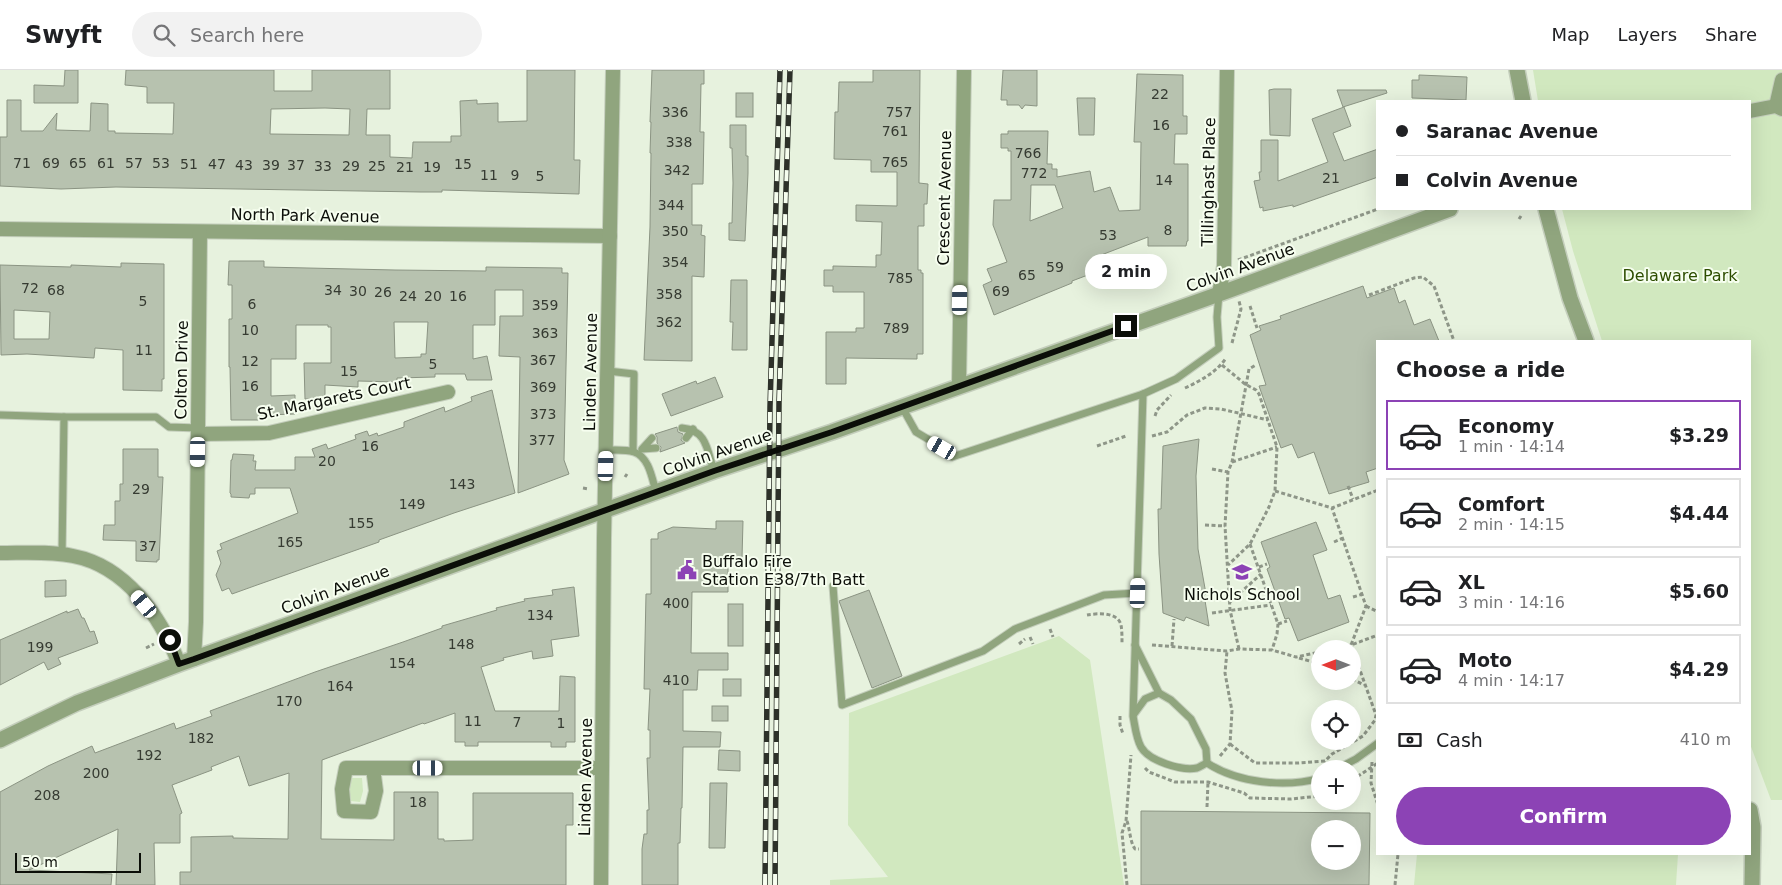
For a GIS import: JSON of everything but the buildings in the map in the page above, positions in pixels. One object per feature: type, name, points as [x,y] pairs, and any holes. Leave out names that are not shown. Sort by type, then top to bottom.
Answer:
[{"type":"street","name":"Linden Avenue","points":[[601,885],[604,511],[614,70]]},
{"type":"street","name":"Crescent Avenue","points":[[959,386],[964,70]]},
{"type":"street","name":"Tillinghast Place","points":[[1219,294],[1224,266],[1227,70]]},
{"type":"street","points":[[1517,70],[1523,100]]},
{"type":"street","points":[[1751,111],[1779,108],[1782,80]]},
{"type":"street","name":"Colvin Avenue","points":[[0,740],[77,703],[179,664],[714,471],[1219,294],[1447,210]]},
{"type":"street","points":[[1546,210],[1570,298],[1586,340]]},
{"type":"street","name":"North Park Avenue","points":[[0,229],[610,236]]},
{"type":"street","name":"Colton Drive","points":[[194,659],[200,232]]},
{"type":"street","name":"St. Margarets Court","points":[[198,431],[270,433],[448,392]]},
{"type":"street","points":[[0,553],[73,556],[113,572],[154,615],[170,640],[179,664]]},
{"type":"street","points":[[373,768],[602,768]]},
{"type":"street","points":[[1751,818],[1752,885]]},
{"type":"lane","points":[[902,406],[916,432],[942,448],[952,457],[1143,394],[1176,379],[1219,348],[1219,294]]},
{"type":"lane","points":[[608,370],[634,374],[638,452],[648,464],[656,492]]},
{"type":"lane","points":[[1143,394],[1133,716],[1141,747],[1154,760],[1183,768],[1198,768],[1207,762]]},
{"type":"lane","points":[[0,415],[156,417],[169,427],[198,431]]},
{"type":"lane","points":[[62,555],[64,417]]},
{"type":"lane","points":[[682,428],[693,429],[703,437],[714,471]]},
{"type":"lane","points":[[686,438],[693,429]]},
{"type":"lane","points":[[638,452],[652,438]]},
{"type":"lane","points":[[606,450],[638,452],[656,448]]},
{"type":"lane","points":[[833,586],[842,705],[983,651],[1016,629],[1104,595],[1138,593]]},
{"type":"lane","points":[[1135,645],[1160,693],[1171,700],[1191,719],[1206,749],[1207,762]]},
{"type":"lane","points":[[1133,716],[1141,702],[1152,695],[1160,693]]},
{"type":"lane","points":[[1354,760],[1376,744]]},
{"type":"lane","points":[[1207,762],[1233,774],[1269,783],[1294,784],[1311,780]]},
{"type":"path","points":[[1240,258],[1376,210]]},
{"type":"path","points":[[1369,295],[1414,278],[1423,277],[1434,286],[1454,340]]},
{"type":"path","points":[[1239,302],[1241,310]]},
{"type":"path","points":[[1250,306],[1257,328]]},
{"type":"path","points":[[1222,364],[1259,394],[1277,447],[1275,491],[1269,507],[1250,544],[1228,566]]},
{"type":"path","points":[[1240,648],[1230,610],[1225,526],[1228,472],[1232,462],[1245,384],[1249,369],[1256,364]]},
{"type":"path","points":[[1149,436],[1167,432],[1187,415],[1205,408],[1221,409],[1269,420]]},
{"type":"path","points":[[1098,446],[1126,436]]},
{"type":"path","points":[[1232,462],[1277,447]]},
{"type":"path","points":[[1212,469],[1228,472]]},
{"type":"path","points":[[1348,486],[1353,500]]},
{"type":"path","points":[[583,488],[589,489]]},
{"type":"path","points":[[1275,491],[1332,508],[1376,491]]},
{"type":"path","points":[[1332,508],[1366,606],[1353,640]]},
{"type":"path","points":[[1205,525],[1225,526]]},
{"type":"path","points":[[1334,542],[1343,538]]},
{"type":"path","points":[[1250,544],[1278,624],[1272,650]]},
{"type":"path","points":[[1259,566],[1267,564]]},
{"type":"path","points":[[1230,603],[1261,574]]},
{"type":"path","points":[[1353,596],[1363,594]]},
{"type":"path","points":[[1212,613],[1271,605]]},
{"type":"path","points":[[1366,606],[1376,611]]},
{"type":"path","points":[[1082,617],[1090,614],[1115,616],[1121,624],[1122,645]]},
{"type":"path","points":[[1172,646],[1174,619]]},
{"type":"path","points":[[1278,624],[1287,621]]},
{"type":"path","points":[[1043,632],[1058,626]]},
{"type":"path","points":[[1050,630],[1053,637]]},
{"type":"path","points":[[1019,644],[1037,634]]},
{"type":"path","points":[[1361,641],[1376,636]]},
{"type":"path","points":[[1030,637],[1033,644]]},
{"type":"path","points":[[146,648],[154,644]]},
{"type":"path","points":[[1152,645],[1227,651],[1240,648],[1272,650],[1311,661]]},
{"type":"path","points":[[1220,756],[1230,744],[1232,711],[1224,673],[1227,651]]},
{"type":"path","points":[[1296,657],[1311,654]]},
{"type":"path","points":[[1230,744],[1255,763],[1324,761],[1332,754],[1363,736],[1376,720],[1376,715],[1361,676]]},
{"type":"path","points":[[1120,707],[1120,725],[1126,740]]},
{"type":"path","points":[[1127,885],[1122,832],[1126,821],[1131,755],[1128,747]]},
{"type":"path","points":[[1131,755],[1137,760]]},
{"type":"path","points":[[1371,759],[1373,767],[1371,783],[1376,799]]},
{"type":"path","points":[[1361,774],[1376,765]]},
{"type":"path","points":[[1143,766],[1149,772],[1175,782],[1208,781],[1244,793],[1250,798],[1291,799],[1311,797]]},
{"type":"path","points":[[1207,808],[1208,781]]},
{"type":"path","points":[[1126,821],[1131,833],[1131,844],[1135,849],[1139,849]]},
{"type":"path","points":[[1395,885],[1398,855]]},
{"type":"green space","name":"Delaware Park","points":[[1533,70],[1782,70],[1782,800],[1771,800],[1751,747],[1751,340],[1602,340],[1573,251],[1562,210],[1751,210],[1751,100],[1538,100]]},
{"type":"green space","points":[[1059,636],[1090,660],[1124,885],[830,885],[830,880],[888,877],[848,825],[849,713]]},
{"type":"green space","points":[[352,778],[362,778],[363,791],[360,802],[351,801],[349,789]]},
{"type":"green space","points":[[1417,855],[1678,855],[1676,885],[1414,885]]},
{"type":"railway","points":[[765,885],[770,407],[780,70]]},
{"type":"railway","points":[[775,885],[779,402],[790,70]]},
{"type":"place","name":"Buffalo Fire Station E38/7th Batt","points":[[687,570]]},
{"type":"place","name":"Nichols School","points":[[1242,572]]},
{"type":"route","points":[[170,640],[179,664],[714,471],[832,432],[1126,326]]}]
